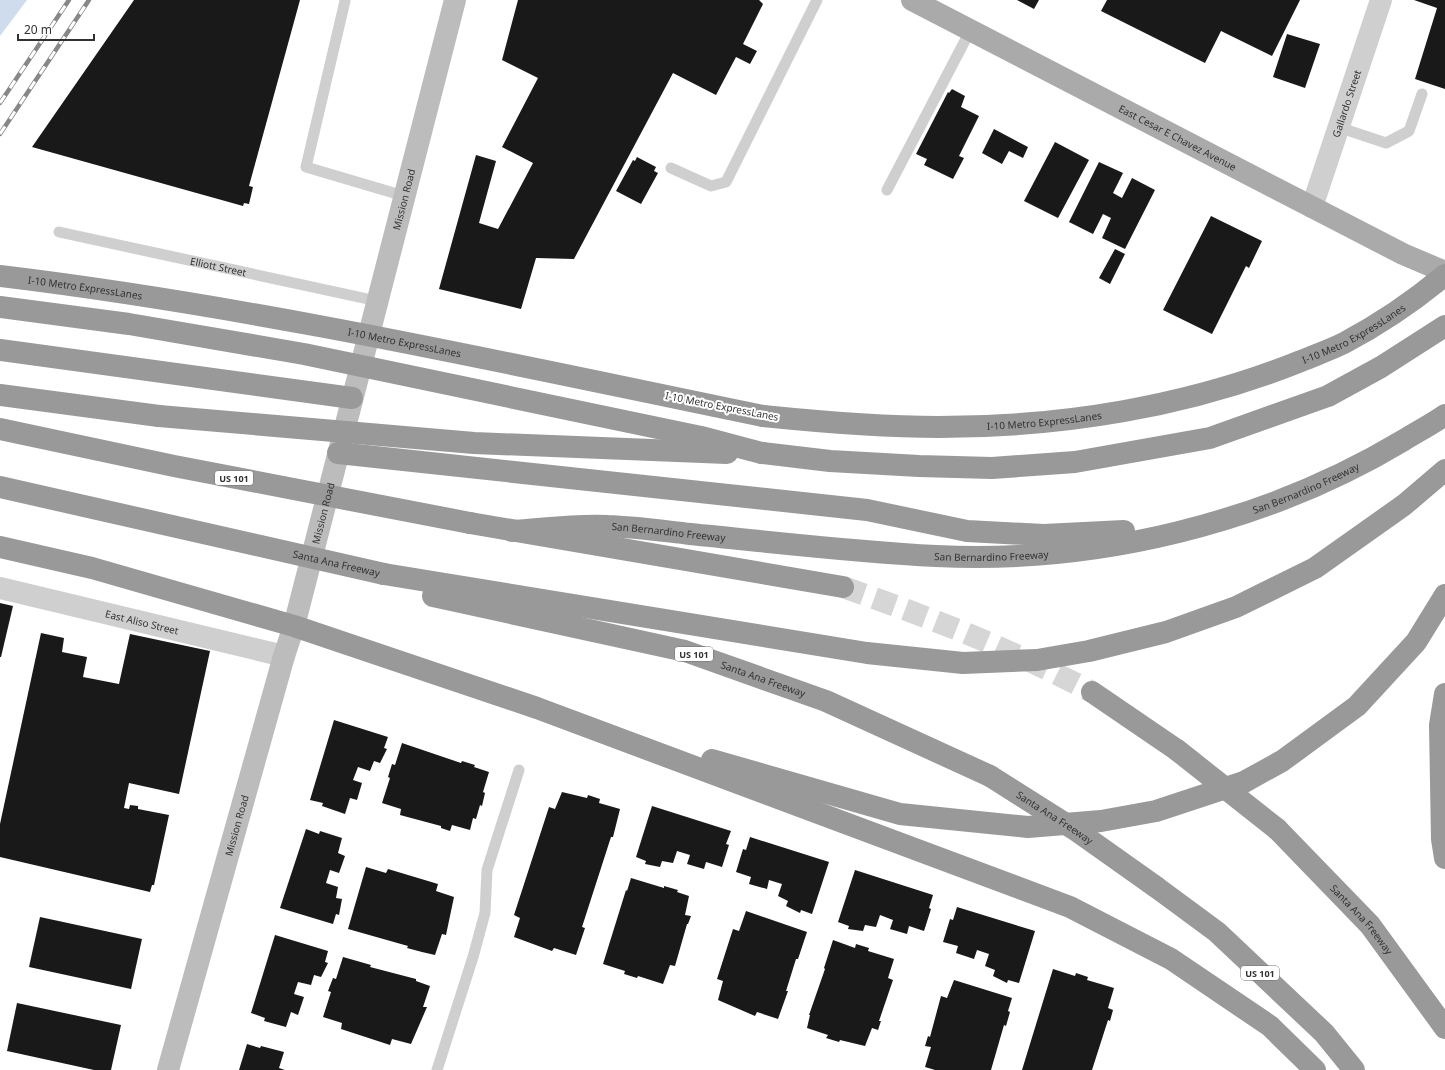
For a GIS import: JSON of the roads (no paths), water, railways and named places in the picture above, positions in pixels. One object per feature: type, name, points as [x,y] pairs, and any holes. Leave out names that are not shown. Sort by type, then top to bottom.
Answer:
[{"type":"highway","name":"I-10 Metro ExpressLanes","points":[[0,276],[280,318],[763,416],[843,424],[939,427],[1036,423],[1115,413],[1198,396],[1250,380],[1343,343],[1413,302],[1445,275]]},
{"type":"highway","points":[[0,307],[129,324],[304,354],[701,437],[762,453]]},
{"type":"highway","points":[[0,395],[159,416],[474,444],[762,453],[830,461],[992,468],[1075,462],[1210,438],[1328,396],[1381,367],[1445,326]]},
{"type":"highway","points":[[0,350],[352,398]]},
{"type":"highway","name":"San Bernardino Freeway","points":[[512,531],[606,526],[873,552],[938,556],[999,557],[1071,552],[1126,543],[1195,527],[1254,510],[1318,486],[1378,456],[1445,415]]},
{"type":"highway","name":"US 101","points":[[0,429],[174,466],[512,531],[843,587]]},
{"type":"highway","points":[[338,453],[867,510],[967,531],[1044,535],[1195,527]]},
{"type":"highway","points":[[384,574],[866,653],[963,663],[1037,660],[1088,651],[1166,632],[1236,607],[1315,568],[1404,505],[1445,470]]},
{"type":"highway","name":"Santa Ana Freeway","points":[[0,486],[384,574],[429,595],[685,651],[826,701],[990,776],[1077,831],[1217,932],[1324,1033],[1354,1070]]},
{"type":"highway","points":[[0,546],[92,568],[294,626],[537,708],[1070,907],[1171,960],[1270,1026],[1315,1070]]},
{"type":"highway","points":[[537,708],[900,814],[1028,827],[1101,821],[1156,811],[1244,782],[1282,761],[1357,706],[1416,642],[1445,595]]},
{"type":"highway","name":"Santa Ana Freeway","points":[[1092,692],[1177,750],[1277,829],[1370,925],[1445,1028]]},
{"type":"highway","points":[[1445,694],[1440,725],[1442,839],[1445,858]]},
{"type":"main road","name":"Mission Road","points":[[168,1070],[284,656],[294,626],[455,0]]},
{"type":"main road","name":"East Cesar E Chavez Avenue","points":[[912,0],[1403,254],[1445,272]]},
{"type":"street","name":"Gallardo Street","points":[[1312,207],[1381,0]]},
{"type":"street","name":"East Aliso Street","points":[[0,588],[284,656]]},
{"type":"lane","points":[[671,168],[711,186],[726,182],[817,0]]},
{"type":"lane","points":[[345,1],[306,168],[404,196]]},
{"type":"lane","points":[[887,190],[970,30]]},
{"type":"lane","points":[[1338,127],[1386,143],[1409,131],[1422,94]]},
{"type":"lane","name":"Elliott Street","points":[[59,232],[377,301]]},
{"type":"lane","points":[[437,1070],[473,957],[485,913],[487,870],[519,770]]},
{"type":"water","points":[[0,0],[27,0],[0,36]]},
{"type":"tunnel","points":[[843,587],[907,610],[1000,648],[1062,676],[1092,692]]},
{"type":"railway","points":[[0,103],[69,0]]},
{"type":"railway","points":[[0,134],[89,0]]}]
